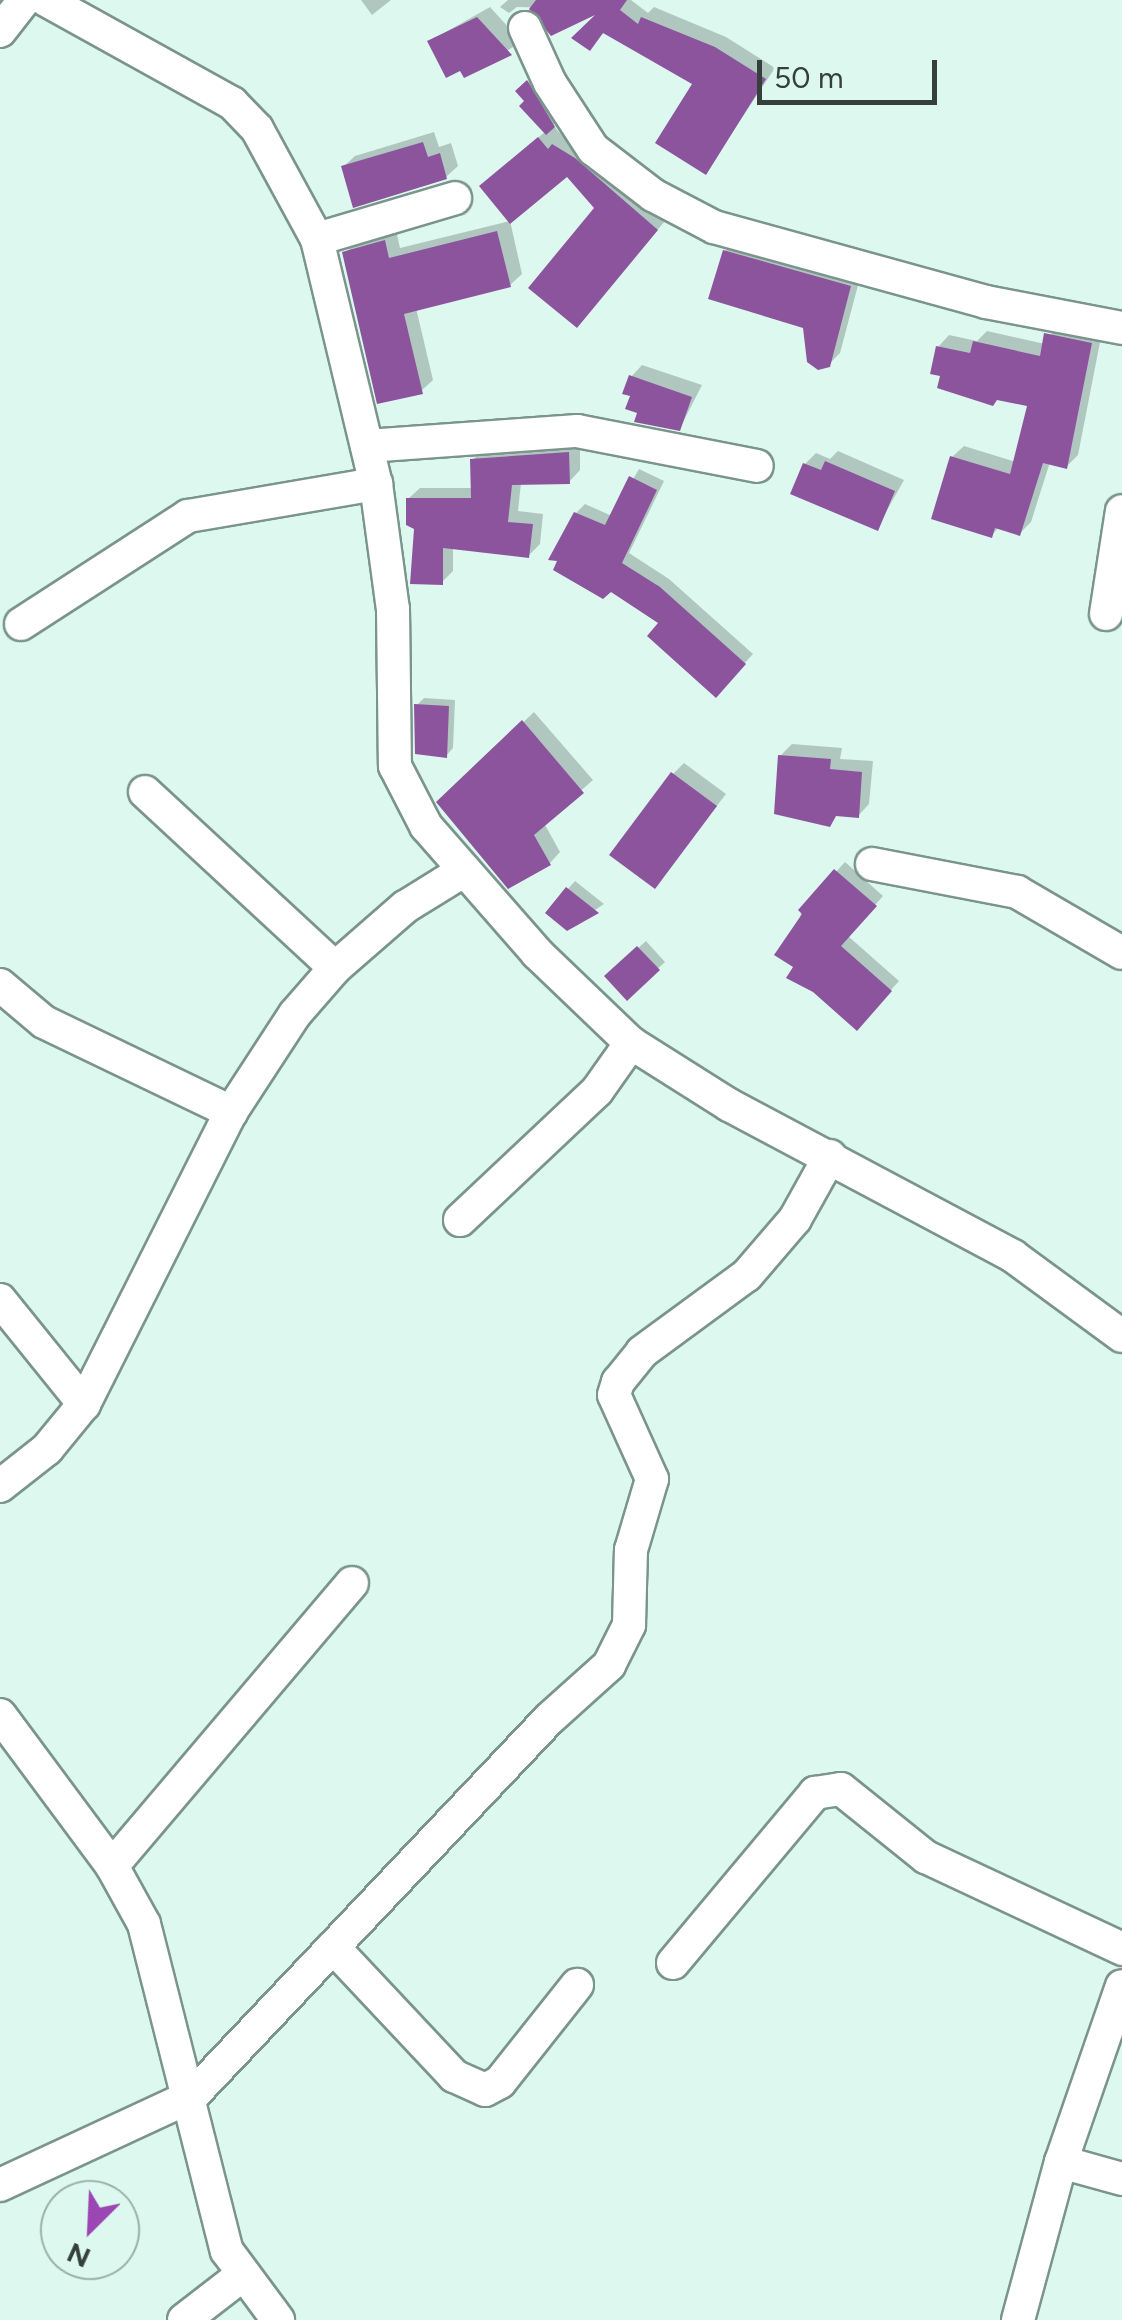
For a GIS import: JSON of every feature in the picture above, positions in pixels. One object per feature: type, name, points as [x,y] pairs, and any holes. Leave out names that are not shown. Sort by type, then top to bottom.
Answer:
[{"type":"street","points":[[0,31],[24,0]]},
{"type":"street","points":[[46,0],[232,103],[257,129],[316,239],[376,484],[393,609],[395,766],[426,826],[537,952],[631,1043],[729,1105],[1013,1256],[1122,1336]]},
{"type":"street","points":[[526,28],[550,83],[593,149],[653,195],[714,227],[986,302],[1122,328]]},
{"type":"street","points":[[316,239],[455,198]]},
{"type":"street","points":[[367,446],[577,430],[757,466]]},
{"type":"street","points":[[21,624],[188,516],[376,484]]},
{"type":"street","points":[[1106,614],[1122,511]]},
{"type":"street","points":[[145,792],[335,968]]},
{"type":"street","points":[[872,864],[1018,892],[1122,953]]},
{"type":"street","points":[[0,1486],[47,1449],[84,1404],[231,1112],[335,968],[405,907],[464,870]]},
{"type":"street","points":[[0,985],[44,1022],[231,1112]]},
{"type":"street","points":[[460,1220],[597,1091],[631,1043]]},
{"type":"street","points":[[0,2185],[192,2096],[624,1644],[631,1550],[652,1478],[614,1395],[618,1382],[642,1352],[746,1274],[795,1219],[830,1156]]},
{"type":"street","points":[[0,1300],[84,1404]]},
{"type":"street","points":[[112,1866],[352,1583]]},
{"type":"street","points":[[0,1715],[112,1866],[144,1924],[192,2096],[227,2251],[241,2276],[278,2320]]},
{"type":"street","points":[[672,1964],[815,1793],[841,1789],[926,1857],[1122,1949]]},
{"type":"street","points":[[333,1947],[454,2076],[485,2090],[500,2082],[577,1985]]},
{"type":"street","points":[[1018,2320],[1062,2162],[1122,1986]]},
{"type":"street","points":[[1062,2162],[1122,2179]]},
{"type":"street","points":[[184,2320],[241,2276]]},
{"type":"building","points":[[536,0],[627,0],[620,10],[638,24],[641,17],[715,47],[766,79],[706,175],[655,143],[692,84],[603,33],[590,51],[571,38],[595,15],[551,36],[529,9]]},
{"type":"building","points":[[477,17],[512,55],[464,78],[460,71],[446,78],[427,41]]},
{"type":"building","points":[[527,80],[555,127],[546,135],[519,106],[524,101],[515,91]]},
{"type":"building","points":[[538,137],[548,149],[552,144],[575,158],[658,230],[577,328],[528,288],[594,208],[567,177],[510,224],[479,186]]},
{"type":"building","points":[[423,142],[428,157],[440,153],[447,179],[353,208],[341,166]]},
{"type":"building","points":[[497,231],[511,287],[404,314],[423,394],[377,404],[342,252],[385,240],[389,258]]},
{"type":"building","points":[[723,250],[851,286],[830,367],[818,370],[807,362],[803,328],[708,299]]},
{"type":"building","points":[[1044,333],[1092,343],[1067,469],[1043,463],[1020,536],[995,528],[992,538],[931,519],[950,456],[1010,474],[1027,406],[997,400],[993,406],[937,388],[940,376],[930,374],[936,346],[970,353],[973,341],[1040,356]]},
{"type":"building","points":[[629,375],[692,397],[680,431],[634,422],[637,413],[625,409],[630,396],[622,394]]},
{"type":"building","points":[[569,452],[570,484],[512,485],[508,522],[533,524],[529,558],[443,548],[443,585],[410,584],[414,529],[406,525],[406,498],[471,498],[470,459]]},
{"type":"building","points":[[825,461],[895,491],[878,531],[790,494],[803,463],[821,470]]},
{"type":"building","points":[[629,476],[657,490],[622,563],[660,587],[746,664],[716,698],[647,636],[658,623],[611,592],[603,599],[553,570],[557,561],[548,560],[574,512],[605,525]]},
{"type":"building","points":[[414,704],[449,706],[447,758],[415,754]]},
{"type":"building","points":[[522,720],[584,793],[534,835],[551,865],[508,889],[436,802]]},
{"type":"building","points":[[778,755],[831,759],[830,769],[862,772],[859,818],[836,816],[830,827],[774,814]]},
{"type":"building","points":[[671,772],[717,806],[655,889],[609,855]]},
{"type":"building","points":[[834,869],[877,906],[841,946],[892,991],[857,1031],[813,992],[786,978],[793,967],[774,955],[802,914],[798,910]]},
{"type":"building","points":[[566,887],[599,913],[567,931],[545,913]]},
{"type":"building","points":[[637,946],[660,970],[627,1001],[604,976]]}]
